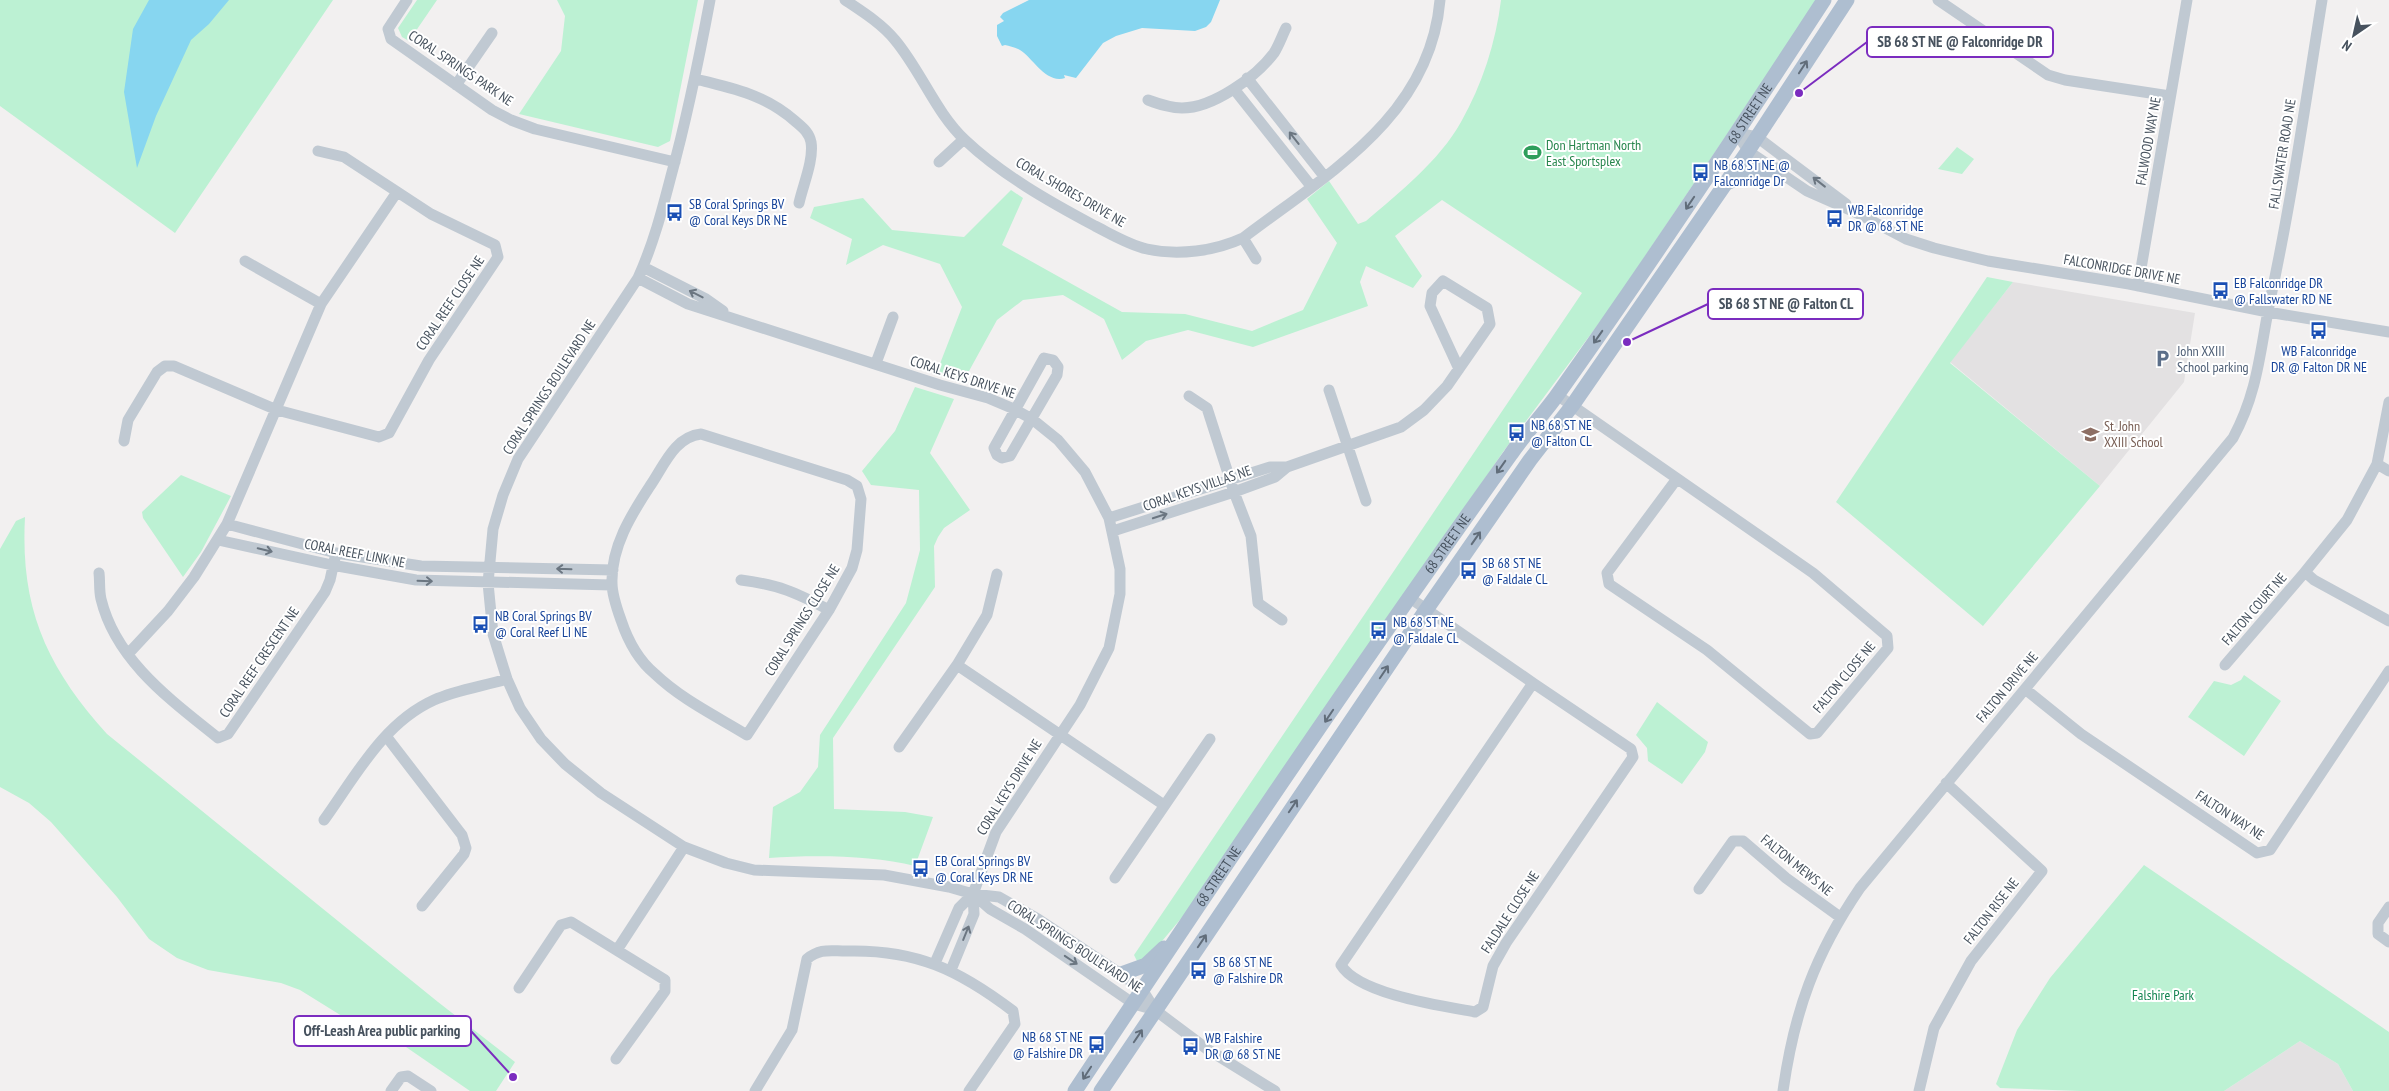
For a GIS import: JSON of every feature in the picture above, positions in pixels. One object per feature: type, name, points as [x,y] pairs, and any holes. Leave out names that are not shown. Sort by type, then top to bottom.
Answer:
[{"type":"main road","name":"68 STREET NE","points":[[1076,1091],[1182,929],[1513,450],[1557,395],[1737,133],[1824,0]]},
{"type":"main road","name":"68 STREET NE","points":[[1100,1091],[1426,610],[1530,460],[1572,406],[1748,151],[1847,0]]},
{"type":"main road","points":[[1725,184],[1756,169],[1776,170]]},
{"type":"main road","points":[[1121,974],[1146,965],[1182,929]]},
{"type":"street","name":"CORAL SPRINGS PARK NE","points":[[407,0],[388,29],[391,39],[492,110],[536,129],[675,162]]},
{"type":"street","name":"CORAL SPRINGS BOULEVARD NE","points":[[710,0],[696,79],[657,229],[643,267],[638,278],[518,459],[503,495],[493,529],[488,583],[493,634],[507,679],[520,708],[542,739],[565,764],[600,793],[684,847],[726,863],[754,870],[884,875],[949,887],[973,894],[999,897],[1038,919],[1121,974],[1143,991],[1155,1010]]},
{"type":"street","name":"CORAL SHORES DRIVE NE","points":[[852,2],[896,40],[942,111],[964,140],[1016,179],[1117,238],[1146,249],[1174,253],[1227,245],[1243,238],[1353,154],[1379,131],[1406,96],[1427,56],[1433,37],[1440,0]]},
{"type":"street","points":[[1938,0],[2048,75],[2074,82],[2170,96]]},
{"type":"street","name":"FALWOOD WAY NE","points":[[2138,286],[2186,0]]},
{"type":"street","name":"FALLSWATER ROAD NE","points":[[2268,312],[2283,240],[2322,0]]},
{"type":"street","points":[[1148,100],[1165,106],[1183,108],[1210,101],[1234,89],[1274,52],[1286,28]]},
{"type":"street","points":[[456,85],[492,33]]},
{"type":"street","points":[[1247,78],[1324,176]]},
{"type":"street","points":[[696,79],[759,97],[781,109],[807,131],[811,142],[799,203]]},
{"type":"street","points":[[1234,89],[1311,186]]},
{"type":"street","name":"FALCONRIDGE DRIVE NE","points":[[1737,133],[1757,137],[1857,213]]},
{"type":"street","name":"FALCONRIDGE DRIVE NE","points":[[1737,133],[1748,151],[1807,191],[1857,213],[1906,240],[1988,261],[2138,286],[2268,312],[2389,332]]},
{"type":"street","points":[[939,162],[964,140]]},
{"type":"street","points":[[99,573],[100,598],[109,626],[128,654],[148,635],[194,577],[227,524],[321,304],[397,192],[344,157],[318,151]]},
{"type":"street","name":"CORAL REEF CLOSE NE","points":[[277,410],[379,437],[389,433],[429,360],[498,257],[496,245],[439,218],[397,192]]},
{"type":"street","points":[[1243,238],[1256,259]]},
{"type":"street","points":[[245,261],[321,304]]},
{"type":"street","name":"CORAL KEYS DRIVE NE","points":[[643,267],[706,299],[737,320]]},
{"type":"street","name":"CORAL KEYS DRIVE NE","points":[[638,278],[688,304],[988,398],[1014,409],[1032,418],[1058,440],[1085,472],[1109,518],[1113,531],[1120,569],[1120,594],[1115,627],[1099,669],[1080,705],[996,832],[973,894]]},
{"type":"street","name":"CORAL KEYS VILLAS NE","points":[[1109,518],[1232,486],[1275,477],[1286,467],[1401,427],[1424,410],[1447,386],[1459,369],[1490,324],[1487,308],[1443,281],[1432,293],[1430,306],[1459,369]]},
{"type":"street","name":"FALTON DRIVE NE","points":[[1783,1091],[1795,1025],[1805,990],[1840,917],[1878,864],[2233,438],[2246,414],[2256,382],[2268,312]]},
{"type":"street","points":[[876,363],[893,317]]},
{"type":"street","points":[[1044,358],[1053,360],[1058,367],[1057,374],[1032,418],[1010,456],[1002,458],[997,455],[994,448],[1038,366],[1044,358]]},
{"type":"street","points":[[124,441],[128,420],[157,372],[166,366],[174,366],[277,410]]},
{"type":"street","points":[[1329,390],[1366,501]]},
{"type":"street","name":"FALTON CLOSE NE","points":[[1557,395],[1676,480],[1813,573],[1887,636],[1888,648],[1817,733],[1810,734],[1707,650],[1609,584],[1607,573],[1676,480]]},
{"type":"street","points":[[1189,396],[1207,408],[1232,486],[1251,536],[1258,603],[1282,620]]},
{"type":"street","points":[[2389,402],[2377,464],[2347,520],[2305,572],[2314,580],[2389,621]]},
{"type":"street","name":"CORAL SPRINGS CLOSE NE","points":[[701,434],[847,480],[857,486],[862,499],[858,550],[844,584],[747,735],[667,685],[645,665],[632,647],[624,629],[612,585],[613,570],[625,527],[633,512],[678,444],[690,435],[701,434]]},
{"type":"street","points":[[2377,464],[2389,471]]},
{"type":"street","name":"CORAL KEYS VILLAS NE","points":[[1113,531],[1232,486]]},
{"type":"street","name":"CORAL REEF LINK NE","points":[[227,524],[336,553],[421,566],[489,566]]},
{"type":"street","name":"CORAL REEF LINK NE","points":[[218,540],[332,565],[416,580],[488,583]]},
{"type":"street","name":"CORAL REEF CRESCENT NE","points":[[128,654],[144,675],[162,693],[218,738],[223,737],[228,734],[325,592],[330,580],[336,553]]},
{"type":"street","points":[[489,566],[613,570]]},
{"type":"street","name":"FALTON COURT NE","points":[[2225,665],[2305,572]]},
{"type":"street","points":[[899,747],[957,665],[987,615],[997,574]]},
{"type":"street","points":[[741,580],[765,583],[791,590],[829,610]]},
{"type":"street","points":[[488,583],[612,585]]},
{"type":"street","name":"FALDALE CLOSE NE","points":[[1410,598],[1631,749],[1633,757],[1506,943],[1493,966],[1483,1007],[1475,1012],[1415,1002],[1384,992],[1346,974],[1341,965],[1533,683]]},
{"type":"street","points":[[957,665],[1164,805]]},
{"type":"street","name":"FALTON WAY NE","points":[[2025,689],[2081,734],[2257,853],[2270,850],[2389,671]]},
{"type":"street","points":[[324,820],[371,753],[402,720],[435,700],[507,679]]},
{"type":"street","points":[[386,736],[462,835],[466,848],[464,854],[422,906]]},
{"type":"street","points":[[1116,878],[1210,739]]},
{"type":"street","name":"FALTON RISE NE","points":[[1919,1091],[1934,1028],[1952,994],[1971,962],[2042,871],[1946,783]]},
{"type":"street","name":"FALTON MEWS NE","points":[[1699,889],[1733,841],[1743,841],[1786,878],[1840,917]]},
{"type":"street","points":[[617,950],[684,847]]},
{"type":"street","points":[[935,963],[959,908],[973,894]]},
{"type":"street","points":[[950,970],[974,914],[973,894]]},
{"type":"street","name":"CORAL SPRINGS BOULEVARD NE","points":[[973,894],[990,910],[1025,929],[1134,1004],[1155,1010]]},
{"type":"street","points":[[2389,907],[2378,923],[2378,934],[2389,942]]},
{"type":"street","points":[[519,988],[561,925],[571,922],[665,980],[665,991],[616,1059]]},
{"type":"street","points":[[755,1091],[792,1030],[807,959],[815,951],[885,952],[935,963],[990,994],[1013,1011],[1015,1024],[969,1091]]},
{"type":"street","points":[[1155,1010],[1208,1049],[1275,1091]]},
{"type":"street","points":[[391,1091],[401,1077],[408,1076],[431,1091]]},
{"type":"shaded area","name":"St. John XXIII School","points":[[2013,282],[2195,313],[2184,382],[2100,486],[1950,362]]},
{"type":"shaded area","points":[[2300,1041],[2338,1064],[2353,1091],[2224,1091]]},
{"type":"green space","points":[[0,0],[333,0],[175,233],[0,106]]},
{"type":"green space","points":[[417,0],[437,0],[409,41],[402,37],[398,28]]},
{"type":"green space","points":[[557,0],[698,0],[670,141],[658,147],[519,114],[561,51],[565,16]]},
{"type":"green space","points":[[1501,0],[1817,0],[1611,307],[1503,452],[1189,909],[1152,953],[1138,963],[1134,955],[1582,293],[1442,200],[1395,236],[1422,276],[1413,288],[1366,266],[1360,282],[1368,306],[1253,347],[1188,330],[1146,341],[1122,360],[1104,319],[1063,295],[1023,300],[997,320],[963,382],[936,374],[962,307],[940,264],[883,245],[846,265],[852,239],[810,218],[814,207],[863,198],[892,230],[964,237],[1011,190],[1023,198],[1002,245],[1122,312],[1185,314],[1252,331],[1303,310],[1337,243],[1307,199],[1329,181],[1358,224],[1366,221],[1392,199],[1442,150],[1469,108],[1482,78],[1496,32]]},
{"type":"green space","points":[[1957,147],[1974,159],[1962,174],[1938,169]]},
{"type":"green space","points":[[1987,277],[2013,282],[1950,363],[2100,486],[1983,626],[1836,502]]},
{"type":"green space","points":[[915,387],[954,399],[930,453],[970,510],[944,528],[938,537],[934,546],[935,587],[833,738],[834,809],[905,812],[933,817],[915,866],[862,858],[804,856],[769,858],[773,807],[800,792],[818,767],[820,735],[906,603],[920,550],[919,490],[871,485],[862,471],[895,431]]},
{"type":"green space","points":[[181,475],[231,496],[201,552],[183,577],[143,518],[142,512]]},
{"type":"green space","points":[[25,517],[27,580],[33,608],[53,660],[68,685],[86,709],[107,734],[515,1062],[496,1091],[470,1091],[406,1047],[387,1044],[300,990],[281,983],[208,970],[177,958],[149,939],[117,897],[51,822],[29,803],[0,787],[0,549],[16,521]]},
{"type":"green space","points":[[2244,675],[2281,701],[2244,756],[2188,717],[2214,681],[2231,685],[2241,680]]},
{"type":"green space","points":[[1657,702],[1708,742],[1705,752],[1682,784],[1648,761],[1647,748],[1636,735]]},
{"type":"green space","name":"Falshire Park","points":[[2144,865],[2389,1032],[2389,1091],[2353,1091],[2338,1064],[2300,1041],[2224,1091],[2080,1091],[2000,1088],[1996,1084],[2017,1030],[2050,978]]},
{"type":"water","points":[[149,0],[229,0],[209,24],[191,40],[156,116],[137,168],[124,92],[133,29]]},
{"type":"water","points":[[1029,0],[1220,0],[1211,22],[1206,27],[1195,31],[1142,28],[1116,36],[1103,43],[1076,78],[1064,75],[1065,78],[1058,79],[1046,74],[1020,50],[1007,45],[1002,46],[997,36],[997,25],[1004,21],[1000,17],[1003,13]]},
{"type":"place","name":"SB 68 ST NE @ Falconridge DR","points":[[1799,93]]},
{"type":"place","name":"Don Hartman North East Sportsplex","points":[[1532,153]]},
{"type":"place","name":"NB 68 ST NE @ Falconridge Dr","points":[[1700,173]]},
{"type":"place","name":"SB Coral Springs BV @ Coral Keys DR NE","points":[[675,212]]},
{"type":"place","name":"WB Falconridge DR @ 68 ST NE","points":[[1834,218]]},
{"type":"place","name":"EB Falconridge DR @ Fallswater RD NE","points":[[2220,291]]},
{"type":"place","name":"WB Falconridge DR @ Falton DR NE","points":[[2319,331]]},
{"type":"place","name":"SB 68 ST NE @ Falton CL","points":[[1627,342]]},
{"type":"place","name":"John XXIII School parking","points":[[2163,359]]},
{"type":"place","name":"NB 68 ST NE @ Falton CL","points":[[1517,433]]},
{"type":"place","name":"St. John XXIII School","points":[[2090,434]]},
{"type":"place","name":"SB 68 ST NE @ Faldale CL","points":[[1468,571]]},
{"type":"place","name":"NB Coral Springs BV @ Coral Reef LI NE","points":[[481,624]]},
{"type":"place","name":"NB 68 ST NE @ Faldale CL","points":[[1379,630]]},
{"type":"place","name":"EB Coral Springs BV @ Coral Keys DR NE","points":[[921,869]]},
{"type":"place","name":"SB 68 ST NE @ Falshire DR","points":[[1199,970]]},
{"type":"place","name":"NB 68 ST NE @ Falshire DR","points":[[1097,1045]]},
{"type":"place","name":"WB Falshire DR @ 68 ST NE","points":[[1191,1046]]},
{"type":"place","name":"Off-Leash Area public parking","points":[[513,1077]]}]
